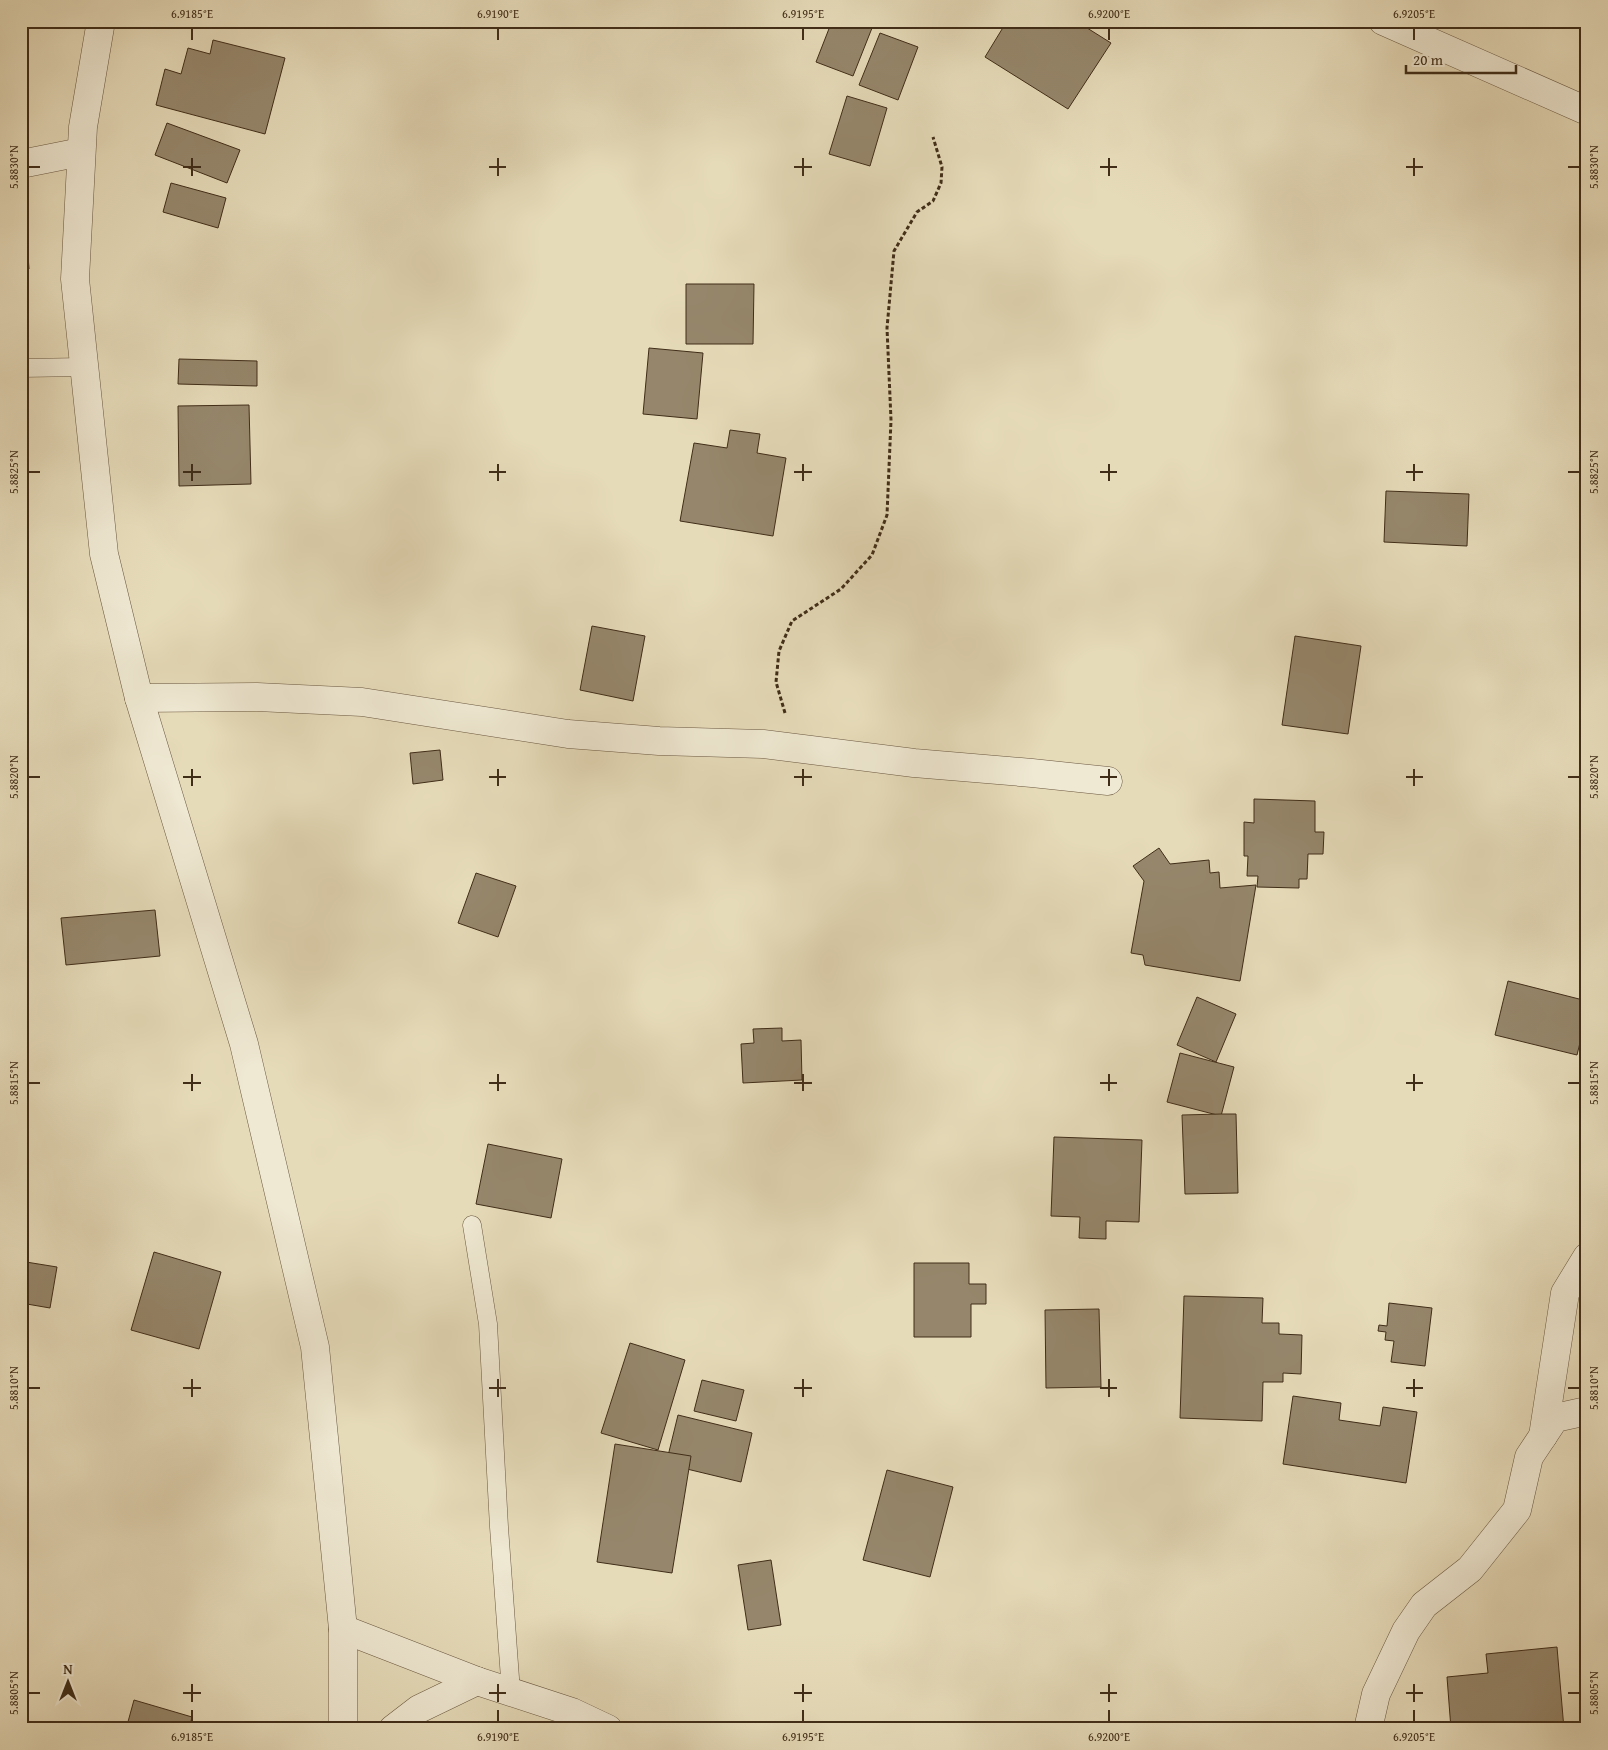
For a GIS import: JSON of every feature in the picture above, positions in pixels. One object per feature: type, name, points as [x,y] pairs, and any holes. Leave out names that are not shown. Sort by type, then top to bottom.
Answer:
[{"type":"street","points":[[101,21],[82,127],[75,279],[104,554],[139,698],[244,1044],[315,1347],[343,1629],[343,1729]]},
{"type":"street","points":[[1383,21],[1587,111]]},
{"type":"street","points":[[21,164],[81,152]]},
{"type":"street","points":[[139,698],[257,697],[362,702],[568,734],[660,741],[763,744],[914,763],[1108,781]]},
{"type":"street","points":[[1543,1436],[1565,1293],[1587,1257]]},
{"type":"street","points":[[1368,1729],[1376,1694],[1406,1631],[1424,1605],[1470,1569],[1517,1510],[1529,1457],[1555,1418],[1587,1411]]},
{"type":"street","points":[[343,1629],[477,1681],[572,1712],[608,1729]]},
{"type":"street","points":[[393,1729],[419,1710],[477,1681]]},
{"type":"lane","points":[[21,368],[84,367]]},
{"type":"lane","points":[[472,1226],[488,1324],[499,1527],[511,1692]]},
{"type":"path","points":[[794,748],[776,682],[779,650],[792,621],[841,589],[872,555],[887,515],[891,420],[888,328],[894,251],[917,212],[933,201],[941,183],[942,167],[933,137]]},
{"type":"building","points":[[832,21],[869,21],[874,23],[853,76],[816,62]]},
{"type":"building","points":[[1007,21],[1076,21],[1111,43],[1068,109],[985,57]]},
{"type":"building","points":[[880,33],[918,47],[898,100],[859,85]]},
{"type":"building","points":[[213,40],[285,58],[265,134],[156,105],[165,69],[181,74],[188,48],[210,54]]},
{"type":"building","points":[[847,96],[887,108],[870,166],[829,154]]},
{"type":"building","points":[[167,123],[240,150],[227,183],[155,155]]},
{"type":"building","points":[[171,183],[226,198],[218,228],[163,212]]},
{"type":"building","points":[[21,187],[23,187],[29,269],[21,270]]},
{"type":"building","points":[[686,284],[754,284],[753,344],[686,344]]},
{"type":"building","points":[[649,348],[703,353],[697,419],[643,414]]},
{"type":"building","points":[[179,359],[257,361],[257,386],[178,384]]},
{"type":"building","points":[[249,405],[251,484],[179,486],[178,406]]},
{"type":"building","points":[[730,430],[760,434],[757,453],[786,458],[773,536],[680,521],[694,443],[727,448]]},
{"type":"building","points":[[1386,491],[1469,494],[1467,546],[1384,542]]},
{"type":"building","points":[[592,626],[645,636],[633,701],[580,690]]},
{"type":"building","points":[[1295,636],[1361,646],[1348,734],[1282,725]]},
{"type":"building","points":[[440,750],[443,780],[413,784],[410,753]]},
{"type":"building","points":[[1254,799],[1315,801],[1315,832],[1324,832],[1323,854],[1308,854],[1307,879],[1299,879],[1299,888],[1257,887],[1258,876],[1247,876],[1248,856],[1244,856],[1244,822],[1254,823]]},
{"type":"building","points":[[1159,848],[1170,864],[1209,860],[1210,873],[1219,872],[1220,888],[1256,885],[1240,981],[1145,965],[1143,955],[1131,953],[1144,881],[1133,866]]},
{"type":"building","points":[[476,873],[516,886],[498,937],[458,923]]},
{"type":"building","points":[[155,910],[160,956],[66,965],[61,918]]},
{"type":"building","points":[[1508,981],[1587,1001],[1587,1014],[1577,1055],[1495,1035]]},
{"type":"building","points":[[1197,997],[1236,1014],[1216,1062],[1177,1045]]},
{"type":"building","points":[[782,1028],[782,1041],[801,1040],[802,1080],[743,1083],[741,1044],[754,1043],[753,1029]]},
{"type":"building","points":[[1180,1053],[1234,1067],[1221,1116],[1167,1102]]},
{"type":"building","points":[[1236,1114],[1238,1193],[1185,1194],[1182,1115]]},
{"type":"building","points":[[1054,1137],[1142,1140],[1139,1222],[1106,1221],[1106,1239],[1079,1238],[1080,1217],[1051,1216]]},
{"type":"building","points":[[488,1144],[562,1159],[551,1218],[476,1204]]},
{"type":"building","points":[[154,1252],[221,1272],[199,1349],[131,1330]]},
{"type":"building","points":[[26,1262],[57,1267],[50,1308],[21,1303]]},
{"type":"building","points":[[914,1263],[969,1263],[969,1284],[986,1284],[986,1304],[971,1304],[971,1337],[914,1337]]},
{"type":"building","points":[[1184,1296],[1263,1298],[1262,1323],[1279,1323],[1279,1334],[1302,1335],[1301,1374],[1283,1373],[1283,1382],[1263,1382],[1262,1421],[1180,1418]]},
{"type":"building","points":[[1389,1303],[1432,1308],[1425,1366],[1391,1362],[1394,1341],[1385,1340],[1386,1332],[1378,1331],[1379,1325],[1387,1326]]},
{"type":"building","points":[[1099,1309],[1101,1387],[1046,1388],[1045,1310]]},
{"type":"building","points":[[630,1343],[685,1360],[658,1450],[601,1433]]},
{"type":"building","points":[[702,1380],[744,1390],[736,1421],[694,1411]]},
{"type":"building","points":[[1293,1396],[1341,1403],[1339,1420],[1380,1426],[1383,1407],[1417,1412],[1406,1483],[1283,1464]]},
{"type":"building","points":[[678,1415],[752,1433],[741,1482],[666,1464]]},
{"type":"building","points":[[615,1444],[691,1456],[672,1573],[597,1562]]},
{"type":"building","points":[[887,1470],[953,1487],[930,1577],[863,1560]]},
{"type":"building","points":[[771,1560],[781,1625],[748,1630],[738,1565]]},
{"type":"building","points":[[1557,1647],[1564,1729],[1451,1729],[1447,1677],[1488,1673],[1486,1654]]},
{"type":"building","points":[[134,1700],[192,1717],[189,1729],[126,1729]]}]
